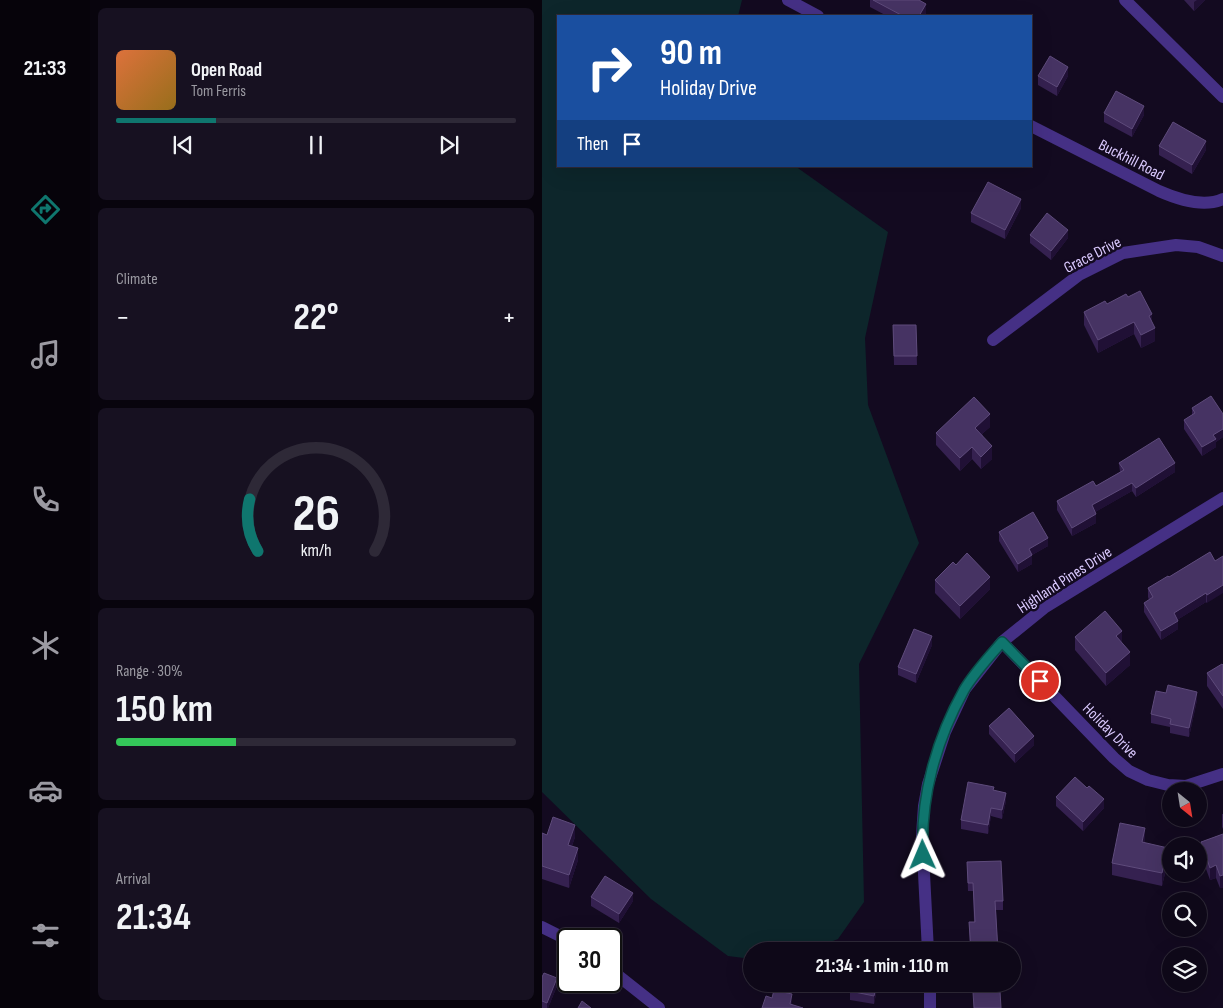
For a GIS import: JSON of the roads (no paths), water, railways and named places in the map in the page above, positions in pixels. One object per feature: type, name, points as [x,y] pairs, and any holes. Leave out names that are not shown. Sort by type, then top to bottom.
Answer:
[{"type":"street","points":[[788,0],[816,15]]},
{"type":"street","points":[[1125,0],[1222,97]]},
{"type":"street","name":"Buckhill Road","points":[[1032,127],[1177,199],[1202,202],[1222,199]]},
{"type":"street","name":"Grace Drive","points":[[993,340],[1079,275],[1123,253],[1176,245],[1198,247],[1222,256]]},
{"type":"street","name":"Highland Pines Drive","points":[[928,942],[922,835],[928,784],[945,732],[965,689],[1002,642],[1044,608],[1222,498]]},
{"type":"street","name":"Holiday Drive","points":[[1002,642],[1129,772],[1148,780],[1168,785],[1186,786],[1222,774]]},
{"type":"street","points":[[542,927],[557,934]]},
{"type":"street","points":[[622,979],[660,1008]]},
{"type":"street","points":[[930,992],[930,1008]]}]
